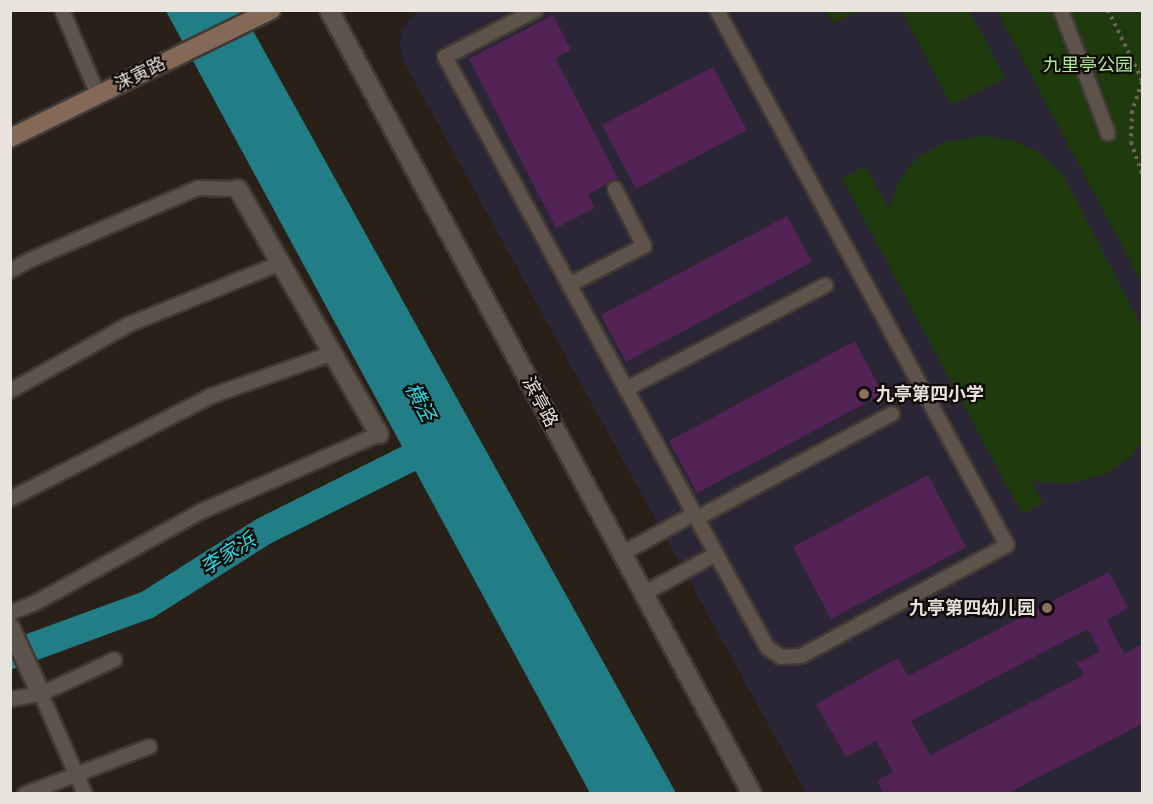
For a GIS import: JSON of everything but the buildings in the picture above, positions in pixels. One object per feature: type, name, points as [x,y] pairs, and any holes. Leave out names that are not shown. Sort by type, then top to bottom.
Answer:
[{"type":"street","name":"滨亭路","points":[[329,10],[752,794]]},
{"type":"street","name":"涞寅路","points":[[10,138],[265,13]]},
{"type":"street","points":[[238,189],[379,434]]},
{"type":"street","points":[[10,627],[41,694]]},
{"type":"lane","points":[[62,10],[98,95]]},
{"type":"lane","points":[[536,10],[444,57],[767,647],[781,657],[801,656],[1007,545],[717,10]]},
{"type":"lane","points":[[1061,10],[1108,134]]},
{"type":"lane","points":[[10,271],[30,260],[198,188],[238,189]]},
{"type":"lane","points":[[569,285],[645,246],[615,189]]},
{"type":"lane","points":[[10,392],[130,324],[281,263]]},
{"type":"lane","points":[[626,389],[826,285]]},
{"type":"lane","points":[[10,499],[211,396],[333,353]]},
{"type":"lane","points":[[621,554],[892,414]]},
{"type":"lane","points":[[10,613],[37,602],[202,511],[379,434]]},
{"type":"lane","points":[[643,594],[716,554]]},
{"type":"lane","points":[[10,699],[41,694],[114,660]]},
{"type":"lane","points":[[41,694],[85,794]]},
{"type":"lane","points":[[25,794],[149,747]]},
{"type":"path","points":[[1108,10],[1143,81],[1132,111],[1131,142],[1142,175]]},
{"type":"shaded area","name":"九亭第四小学","points":[[417,11],[997,11],[1142,283],[1142,793],[806,793],[405,64],[400,49],[401,30]]},
{"type":"green space","points":[[826,11],[858,11],[833,23]]},
{"type":"green space","points":[[902,11],[970,11],[1005,78],[951,105]]},
{"type":"green space","name":"九里亭公园","points":[[997,11],[1142,11],[1142,283]]},
{"type":"green space","points":[[983,136],[1013,140],[1039,152],[1064,176],[1142,328],[1142,441],[1133,455],[1106,474],[1066,484],[1032,481],[1043,503],[1022,514],[842,178],[865,166],[889,208],[899,181],[917,158],[946,142]]},
{"type":"water","name":"横泾","points":[[166,11],[242,11],[676,793],[590,793]]},
{"type":"waterway","name":"李家浜","points":[[10,655],[147,605],[264,531],[442,442]]},
{"type":"place","name":"九亭第四小学","points":[[864,394]]},
{"type":"place","name":"九亭第四幼儿园","points":[[1047,608]]}]
